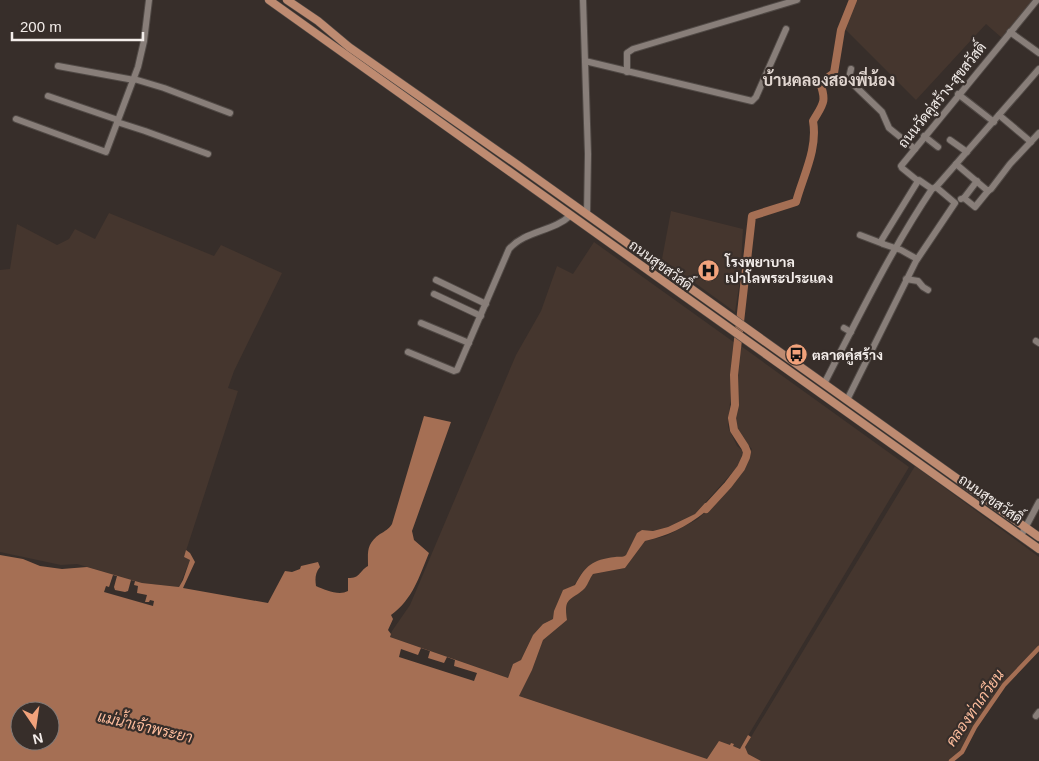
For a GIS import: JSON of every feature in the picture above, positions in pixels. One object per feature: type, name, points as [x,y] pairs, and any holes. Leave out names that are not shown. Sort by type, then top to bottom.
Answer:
[{"type":"main road","name":"ถนนสุขสวัสดิ์","points":[[269,0],[1039,549]]},
{"type":"main road","name":"ถนนสุขสวัสดิ์","points":[[287,0],[318,21],[349,47],[587,214],[1039,537]]},
{"type":"street","points":[[16,119],[106,152],[134,79],[142,48],[150,0]]},
{"type":"street","points":[[583,0],[588,145],[587,214]]},
{"type":"street","points":[[626,72],[627,53],[633,49],[797,0]]},
{"type":"street","name":"ถนนวัดคู่สร้าง-สุขสวัสดิ์","points":[[918,181],[901,166],[958,94],[1037,0]]},
{"type":"street","points":[[585,61],[752,101],[756,97],[786,29]]},
{"type":"street","points":[[1010,32],[1039,53]]},
{"type":"street","points":[[58,66],[134,79],[164,88],[230,113]]},
{"type":"street","points":[[851,68],[849,78],[853,84],[882,112],[890,128],[915,149]]},
{"type":"street","points":[[824,384],[910,222],[934,188],[1039,69]]},
{"type":"street","points":[[958,94],[994,122]]},
{"type":"street","points":[[48,96],[208,154]]},
{"type":"street","points":[[999,115],[1031,142]]},
{"type":"street","points":[[964,198],[975,206],[1039,133]]},
{"type":"street","points":[[924,136],[938,147]]},
{"type":"street","points":[[950,140],[967,152]]},
{"type":"street","points":[[956,164],[988,191]]},
{"type":"street","points":[[881,243],[919,180],[955,201]]},
{"type":"street","points":[[846,400],[917,259],[955,201],[964,198],[977,182]]},
{"type":"street","points":[[408,352],[454,372],[457,370],[509,249],[514,243],[526,236],[563,222],[571,215]]},
{"type":"street","points":[[860,235],[901,250],[917,259]]},
{"type":"street","points":[[906,279],[918,281],[928,290]]},
{"type":"street","points":[[436,280],[486,304]]},
{"type":"street","points":[[434,294],[481,316]]},
{"type":"street","points":[[420,323],[469,343]]},
{"type":"street","points":[[844,328],[851,332]]},
{"type":"street","points":[[1021,536],[1039,502]]},
{"type":"shaded area","points":[[857,0],[1033,0],[1002,38],[986,24],[916,100],[846,30],[850,14]]},
{"type":"shaded area","name":"โรงพยาบาล เปาโลพระประแดง","points":[[671,211],[743,229],[740,280],[735,312],[662,259]]},
{"type":"shaded area","points":[[109,213],[214,256],[221,245],[282,273],[234,371],[228,388],[238,391],[184,557],[190,560],[179,587],[142,583],[77,564],[61,565],[0,552],[0,270],[10,269],[17,224],[57,245],[69,239],[75,229],[95,239]]},
{"type":"shaded area","points":[[594,242],[735,343],[728,427],[737,446],[743,451],[739,465],[695,514],[668,527],[653,531],[642,530],[637,533],[624,557],[615,557],[583,571],[553,619],[543,624],[533,635],[521,660],[513,664],[508,678],[390,637],[410,605],[516,355],[541,311],[557,266],[573,274]]},
{"type":"shaded area","points":[[741,346],[909,467],[740,749],[730,745],[708,760],[519,696],[532,670],[543,640],[567,620],[565,610],[569,599],[585,588],[593,574],[625,568],[645,541],[666,536],[698,519],[736,481],[752,449],[730,426]]},
{"type":"shaded area","points":[[915,466],[1039,557],[1039,646],[998,688],[962,751],[948,761],[761,761],[748,754],[745,747]]},
{"type":"water","name":"แม่น้ำเจ้าพระยา","points":[[424,416],[451,422],[412,531],[414,540],[429,553],[410,595],[399,609],[391,615],[393,619],[388,630],[391,634],[390,637],[508,678],[513,664],[521,660],[533,635],[543,624],[553,619],[554,611],[563,590],[575,585],[586,568],[595,562],[607,558],[625,556],[637,533],[642,530],[653,531],[668,527],[695,514],[705,503],[712,502],[714,504],[690,523],[665,535],[645,541],[625,568],[593,574],[585,588],[568,603],[566,607],[567,620],[543,640],[532,670],[519,696],[707,759],[719,741],[730,745],[731,743],[734,744],[733,746],[740,749],[748,735],[751,737],[745,747],[748,754],[761,761],[0,761],[0,555],[23,559],[40,566],[62,569],[87,567],[142,583],[179,587],[190,560],[184,557],[186,550],[195,562],[183,588],[268,603],[285,571],[292,572],[300,569],[301,566],[318,562],[320,567],[316,576],[316,586],[336,593],[348,591],[348,578],[357,576],[368,566],[368,552],[372,541],[392,524]]},
{"type":"pier","points":[[113,575],[117,576],[115,590],[128,591],[131,580],[135,581],[134,585],[138,586],[137,593],[147,595],[145,602],[154,601],[153,606],[104,592],[106,586],[109,587]]},
{"type":"pier","points":[[421,648],[430,651],[428,658],[444,663],[447,657],[455,660],[454,666],[477,673],[474,681],[399,657],[401,649],[418,655]]},
{"type":"waterway","points":[[706,509],[741,468],[747,452],[734,430],[732,418],[735,405],[734,375],[752,216],[796,202],[812,152],[813,121],[823,103],[820,83],[834,73],[841,30],[853,0]]},
{"type":"waterway","name":"คลองท่าเกวียน","points":[[951,761],[962,752],[975,727],[1004,685],[1039,648]]},
{"type":"place","name":"โรงพยาบาล เปาโลพระประแดง","points":[[709,270]]},
{"type":"place","name":"ตลาดคู่สร้าง","points":[[796,355]]},
{"type":"district","name":"บ้านคลองสองพี่น้อง","points":[[829,80]]}]
